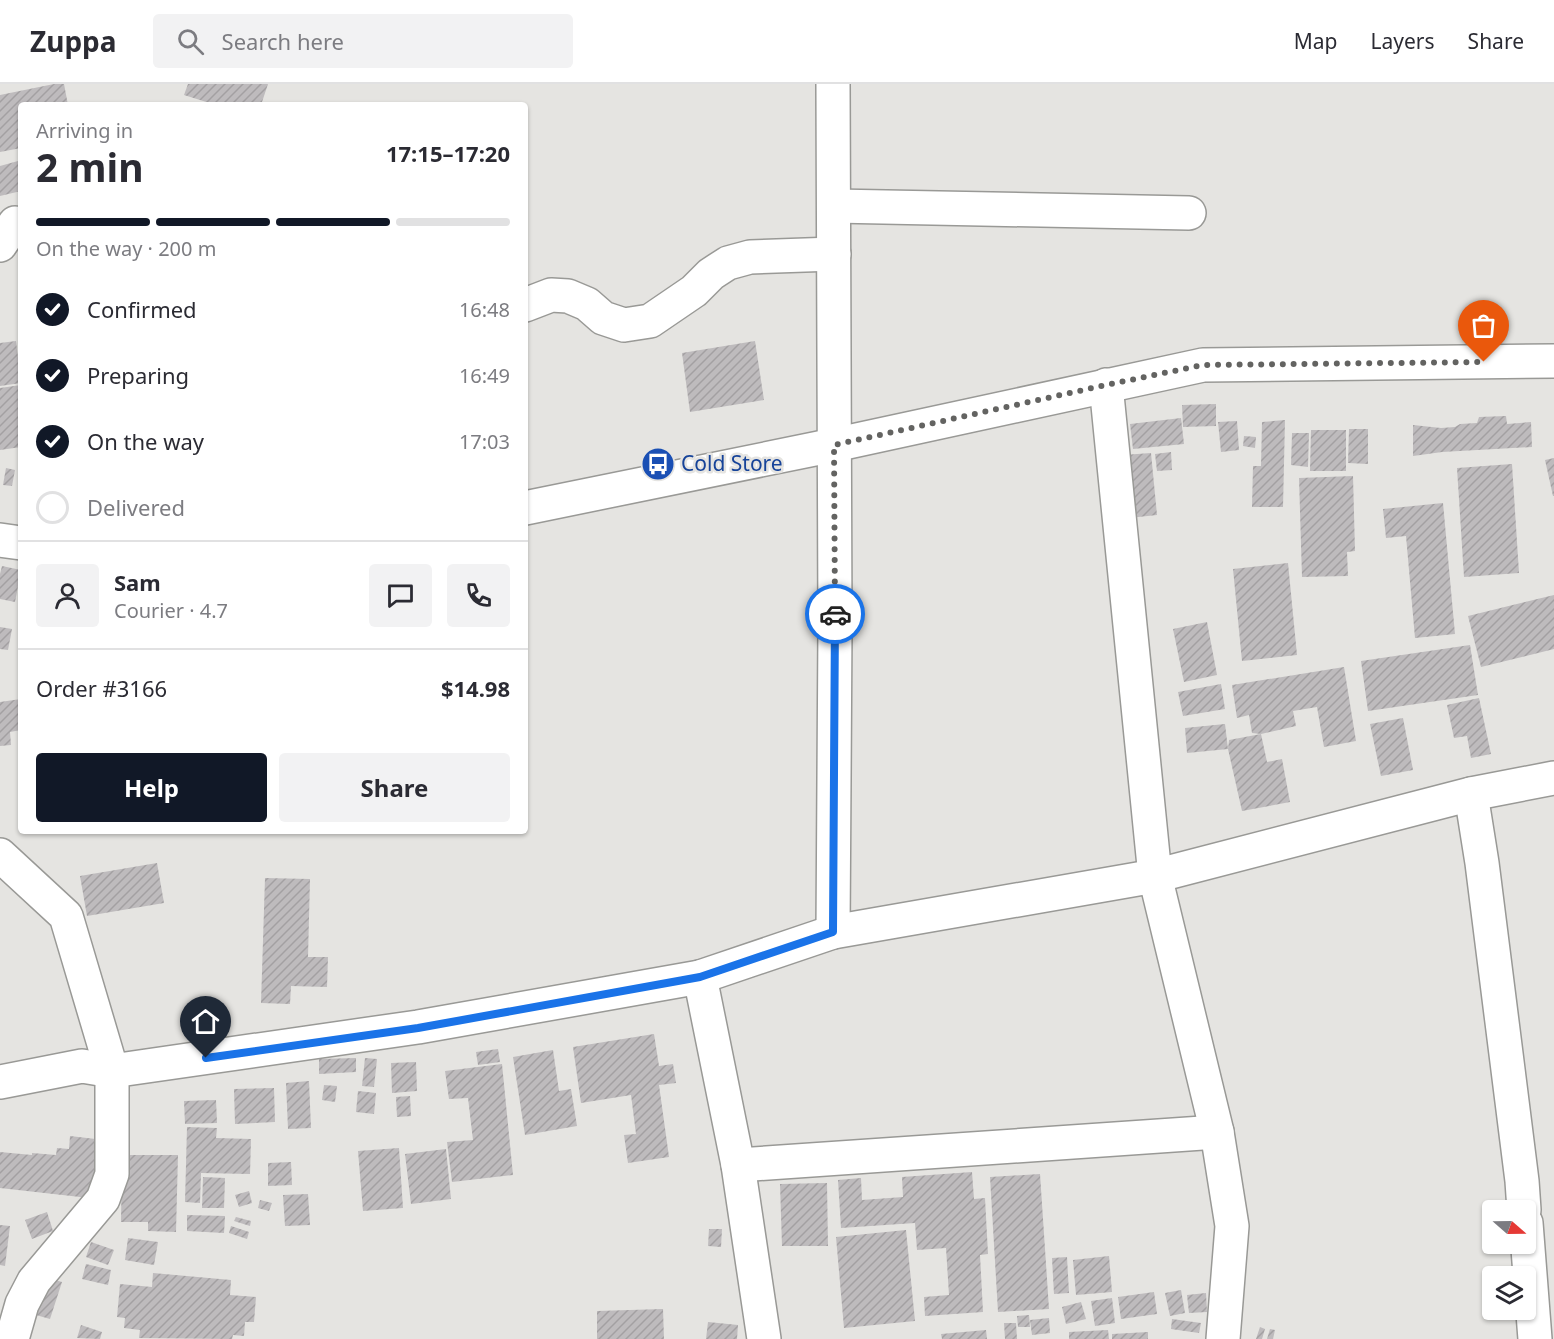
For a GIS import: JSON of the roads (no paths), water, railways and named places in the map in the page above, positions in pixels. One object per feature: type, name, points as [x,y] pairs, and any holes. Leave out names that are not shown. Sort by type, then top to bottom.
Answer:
[{"type":"street","points":[[833,84],[835,637],[833,932]]},
{"type":"street","points":[[834,206],[1188,213]]},
{"type":"street","points":[[528,304],[551,295],[568,296],[587,304],[603,318],[624,324],[650,321],[694,291],[711,274],[728,263],[750,257],[834,254]]},
{"type":"street","points":[[528,507],[834,445],[1203,365],[1554,361]]},
{"type":"street","points":[[1106,385],[1155,876],[1217,1132],[1232,1226],[1223,1339]]},
{"type":"street","points":[[0,540],[18,543]]},
{"type":"street","points":[[0,1082],[82,1066],[112,1071],[418,1028],[700,977],[833,932],[1155,876],[1471,794],[1554,778]]},
{"type":"street","points":[[1471,794],[1482,863],[1523,1200]]},
{"type":"street","points":[[0,855],[66,916],[112,1071],[112,1174],[103,1199],[11,1306],[12,1339]]},
{"type":"street","points":[[700,977],[738,1165],[765,1339]]},
{"type":"street","points":[[738,1165],[1217,1132]]},
{"type":"street","points":[[1528,1254],[1535,1339]]},
{"type":"place","name":"Cold Store","points":[[658,464]]}]
